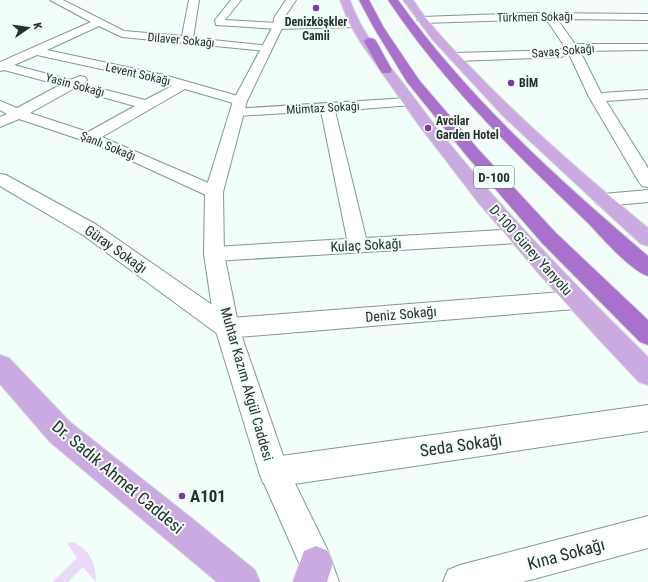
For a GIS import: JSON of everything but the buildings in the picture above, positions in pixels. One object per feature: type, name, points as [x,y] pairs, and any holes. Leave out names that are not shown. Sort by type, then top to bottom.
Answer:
[{"type":"highway","points":[[352,0],[368,37],[386,70]]},
{"type":"highway","name":"D-100","points":[[364,0],[379,28],[409,76],[472,152],[549,238],[648,335]]},
{"type":"highway","name":"D-100","points":[[392,0],[419,37],[478,107],[574,201],[648,268]]},
{"type":"main road","name":"D-100 Güney Yanyolu","points":[[345,0],[365,43],[439,143],[517,236],[575,300],[648,374]]},
{"type":"main road","points":[[408,0],[422,20],[492,97],[603,200],[648,239]]},
{"type":"main road","name":"Dr. Sadık Ahmet Caddesi","points":[[0,366],[60,432],[183,531],[243,582]]},
{"type":"street","name":"Dilaver Sokağı","points":[[55,0],[122,34],[266,48]]},
{"type":"street","points":[[187,40],[194,0]]},
{"type":"street","points":[[236,0],[220,20],[220,23],[278,26],[355,24]]},
{"type":"street","name":"Muhtar Kazım Akgül Caddesi","points":[[290,0],[279,18],[278,26],[266,48],[239,107],[214,192],[214,254],[227,328],[274,472],[316,576]]},
{"type":"street","points":[[594,5],[602,16]]},
{"type":"street","points":[[549,16],[572,48],[596,97],[648,182]]},
{"type":"street","name":"Türkmen Sokağı","points":[[422,20],[549,16],[648,17]]},
{"type":"street","points":[[2,66],[99,22]]},
{"type":"street","name":"Savaş Sokağı","points":[[455,57],[562,53],[572,48],[648,47]]},
{"type":"street","name":"Levent Sokağı","points":[[36,51],[184,85],[239,107]]},
{"type":"street","name":"Yasin Sokağı","points":[[2,66],[147,105]]},
{"type":"street","points":[[0,123],[106,66]]},
{"type":"street","points":[[90,138],[184,85]]},
{"type":"street","points":[[596,97],[646,97]]},
{"type":"street","name":"Mümtaz Sokağı","points":[[239,107],[327,108],[408,102]]},
{"type":"street","name":"Şanlı Sokağı","points":[[0,105],[19,114],[103,142],[214,192]]},
{"type":"street","points":[[327,108],[358,246]]},
{"type":"street","name":"Güray Sokağı","points":[[0,179],[90,230],[227,328]]},
{"type":"street","points":[[603,200],[648,196]]},
{"type":"street","name":"Kulaç Sokağı","points":[[214,254],[517,236]]},
{"type":"street","name":"Deniz Sokağı","points":[[227,328],[575,300]]},
{"type":"street","name":"Seda Sokağı","points":[[274,472],[648,418]]},
{"type":"street","name":"Kına Sokağı","points":[[460,582],[648,532]]},
{"type":"shaded area","points":[[73,542],[84,549],[91,558],[95,569],[96,582],[83,567],[68,582],[52,582],[77,558],[67,543]]},
{"type":"place","name":"Denizköşkler Camii","points":[[316,8]]},
{"type":"place","name":"BİM","points":[[511,83]]},
{"type":"place","name":"Avcilar Garden Hotel","points":[[428,128]]},
{"type":"place","name":"A101","points":[[182,496]]}]
